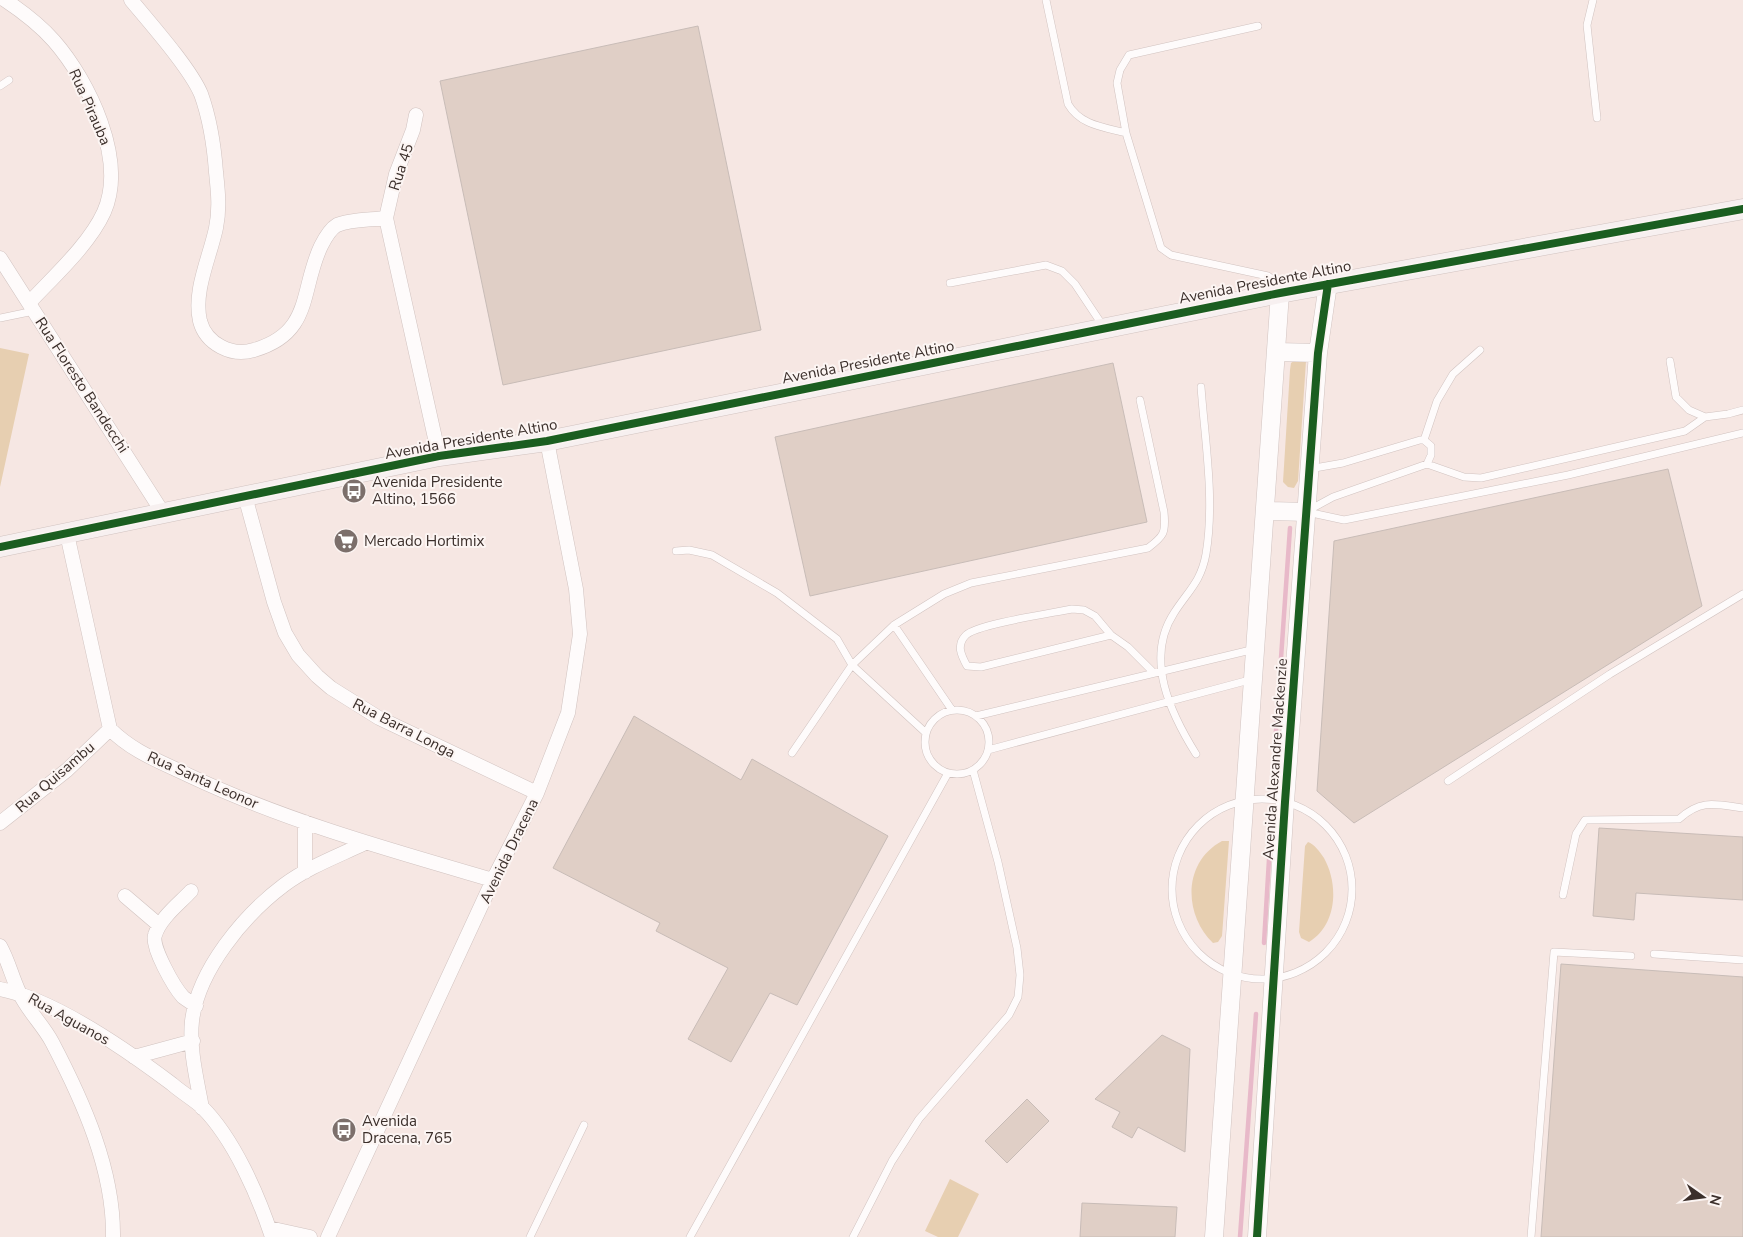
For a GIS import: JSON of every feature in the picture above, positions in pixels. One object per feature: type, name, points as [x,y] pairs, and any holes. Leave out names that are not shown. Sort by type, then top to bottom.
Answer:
[{"type":"main road","name":"Avenida Presidente Altino","points":[[0,547],[439,456],[547,441],[1280,293],[1743,209]]},
{"type":"street","name":"Rua Pirauba","points":[[5,0],[37,23],[68,59],[86,90],[99,120],[110,150],[112,169],[110,196],[97,225],[31,307]]},
{"type":"street","points":[[130,0],[200,92],[209,120],[213,140],[219,209],[212,247],[203,278],[199,312],[203,328],[215,343],[232,351],[253,351],[288,332],[298,319],[315,258],[325,237],[337,225],[386,218],[439,456]]},
{"type":"street","name":"Rua 45","points":[[386,218],[396,174],[413,130],[416,115]]},
{"type":"street","name":"Rua Floresto Bandecchi","points":[[0,258],[163,513]]},
{"type":"street","name":"Avenida Alexandre Mackenzie","points":[[1257,1237],[1306,512],[1318,352],[1328,284]]},
{"type":"street","name":"Avenida Alexandre Mackenzie","points":[[1214,1237],[1267,511],[1280,293]]},
{"type":"street","points":[[1277,352],[1318,352]]},
{"type":"street","name":"Avenida Dracena","points":[[328,1237],[493,880],[537,793],[568,712],[580,634],[576,588],[547,441]]},
{"type":"street","name":"Rua Barra Longa","points":[[245,496],[274,602],[285,633],[298,655],[317,676],[331,688],[379,718],[537,793]]},
{"type":"street","points":[[1267,511],[1306,512]]},
{"type":"street","points":[[67,534],[110,729]]},
{"type":"street","name":"Rua Santa Leonor","points":[[110,729],[127,746],[226,793],[365,842],[493,880]]},
{"type":"street","name":"Rua Quisambu","points":[[0,824],[67,770],[110,729]]},
{"type":"street","points":[[305,822],[305,872]]},
{"type":"street","points":[[202,1108],[195,1072],[192,1021],[204,979],[224,946],[284,885],[305,872],[365,842]]},
{"type":"street","points":[[192,890],[159,926],[154,937],[155,946],[173,982],[183,997],[196,1006]]},
{"type":"street","points":[[125,896],[159,926]]},
{"type":"street","points":[[0,946],[19,993],[51,1041],[86,1116],[99,1152],[112,1203],[113,1237]]},
{"type":"street","name":"Rua Aguanos","points":[[0,989],[19,993],[82,1025],[134,1057],[202,1108],[246,1172],[270,1232],[310,1237]]},
{"type":"street","points":[[134,1057],[192,1042]]},
{"type":"lane","points":[[1046,0],[1068,104],[1075,116],[1096,125],[1126,133]]},
{"type":"lane","points":[[1593,0],[1587,25],[1598,118]]},
{"type":"lane","points":[[1258,26],[1129,55],[1120,70],[1117,83],[1126,133],[1161,248],[1171,255],[1268,276],[1280,284],[1280,293]]},
{"type":"lane","points":[[0,86],[9,80]]},
{"type":"lane","points":[[950,283],[1046,265],[1062,271],[1075,284],[1105,328]]},
{"type":"lane","points":[[0,318],[31,307]]},
{"type":"lane","points":[[1424,440],[1437,401],[1453,374],[1480,350]]},
{"type":"lane","points":[[1670,362],[1676,397],[1689,410],[1705,417]]},
{"type":"lane","points":[[1196,754],[1177,724],[1168,702],[1162,671],[1166,630],[1174,613],[1191,592],[1201,573],[1206,553],[1208,480],[1201,387]]},
{"type":"lane","points":[[792,752],[852,665],[894,625],[944,594],[972,583],[1148,548],[1163,536],[1165,526],[1164,512],[1140,400]]},
{"type":"lane","points":[[1306,512],[1333,497],[1428,464],[1464,477],[1481,478],[1685,430],[1705,417],[1743,410]]},
{"type":"lane","points":[[1306,512],[1344,520],[1568,476],[1743,433]]},
{"type":"lane","points":[[1424,440],[1431,446],[1432,454],[1428,464]]},
{"type":"lane","points":[[1310,469],[1424,440]]},
{"type":"lane","points":[[676,551],[689,550],[712,556],[777,593],[837,639],[852,665],[926,734]]},
{"type":"lane","points":[[1448,781],[1610,674],[1743,594]]},
{"type":"lane","points":[[1111,635],[981,667],[967,666],[960,653],[960,642],[973,630],[1072,609],[1084,610],[1095,616],[1111,635],[1128,647],[1154,673]]},
{"type":"lane","points":[[894,625],[952,710]]},
{"type":"lane","points":[[976,716],[1256,648]]},
{"type":"lane","points":[[988,750],[1254,679]]},
{"type":"lane","points":[[952,710],[965,710],[976,716],[987,731],[988,750],[982,761],[973,770],[961,774],[948,773],[937,768],[929,758],[925,746],[926,734],[931,722],[940,714],[952,710]]},
{"type":"lane","points":[[852,1237],[892,1161],[919,1119],[1009,1015],[1018,997],[1020,975],[1017,948],[998,862],[973,770]]},
{"type":"lane","points":[[690,1237],[948,773]]},
{"type":"lane","name":"Avenida Alexandre Mackenzie","points":[[1233,974],[1254,979],[1275,978],[1306,967],[1328,950],[1344,926],[1352,894],[1350,871],[1338,840],[1315,816],[1285,802],[1265,799],[1245,800]]},
{"type":"lane","points":[[1233,974],[1201,955],[1186,936],[1176,913],[1172,889],[1176,864],[1193,832],[1211,815],[1245,800]]},
{"type":"lane","points":[[1563,895],[1576,834],[1585,820],[1678,819],[1689,809],[1708,803],[1743,808]]},
{"type":"lane","points":[[1532,1237],[1554,952],[1631,956]]},
{"type":"lane","points":[[1654,954],[1743,960]]},
{"type":"lane","points":[[530,1237],[584,1125]]},
{"type":"shaded area","points":[[0,348],[29,354],[0,487]]},
{"type":"shaded area","points":[[1301,356],[1306,361],[1298,481],[1294,488],[1288,487],[1283,482],[1291,363]]},
{"type":"shaded area","points":[[1222,841],[1229,841],[1222,936],[1218,942],[1213,943],[1203,931],[1196,918],[1192,904],[1192,889],[1194,875],[1200,862],[1209,850]]},
{"type":"shaded area","points":[[1308,842],[1315,846],[1324,858],[1332,880],[1333,892],[1333,904],[1325,926],[1309,942],[1301,938],[1299,932],[1305,846]]},
{"type":"shaded area","points":[[950,1179],[979,1194],[958,1237],[938,1237],[925,1231]]},
{"type":"building","points":[[698,26],[761,330],[503,385],[440,81]]},
{"type":"building","points":[[1113,363],[1147,522],[810,596],[775,437]]},
{"type":"building","points":[[1668,469],[1702,606],[1354,823],[1317,791],[1334,541]]},
{"type":"building","points":[[634,716],[741,780],[752,759],[888,836],[797,1005],[770,993],[731,1062],[688,1039],[728,968],[656,931],[660,923],[553,868]]},
{"type":"building","points":[[1599,828],[1743,837],[1743,900],[1636,893],[1634,920],[1593,916]]},
{"type":"building","points":[[1561,964],[1743,977],[1743,1237],[1541,1237]]},
{"type":"building","points":[[1162,1035],[1190,1049],[1185,1152],[1138,1127],[1132,1138],[1112,1127],[1120,1112],[1095,1099]]},
{"type":"building","points":[[1027,1099],[1049,1121],[1007,1163],[985,1141]]},
{"type":"building","points":[[1082,1203],[1177,1207],[1175,1237],[1080,1237]]},
{"type":"waterway","points":[[1275,745],[1290,528]]},
{"type":"waterway","points":[[1264,943],[1270,843]]},
{"type":"waterway","points":[[1240,1237],[1256,1014]]},
{"type":"cycle path","points":[[0,547],[439,456],[547,441],[1280,293],[1743,209]]},
{"type":"cycle path","points":[[1257,1237],[1285,802],[1318,353],[1328,284]]},
{"type":"place","name":"Avenida Presidente Altino, 1566","points":[[354,491]]},
{"type":"place","name":"Mercado Hortimix","points":[[346,541]]},
{"type":"place","name":"Avenida Dracena, 765","points":[[344,1130]]}]
